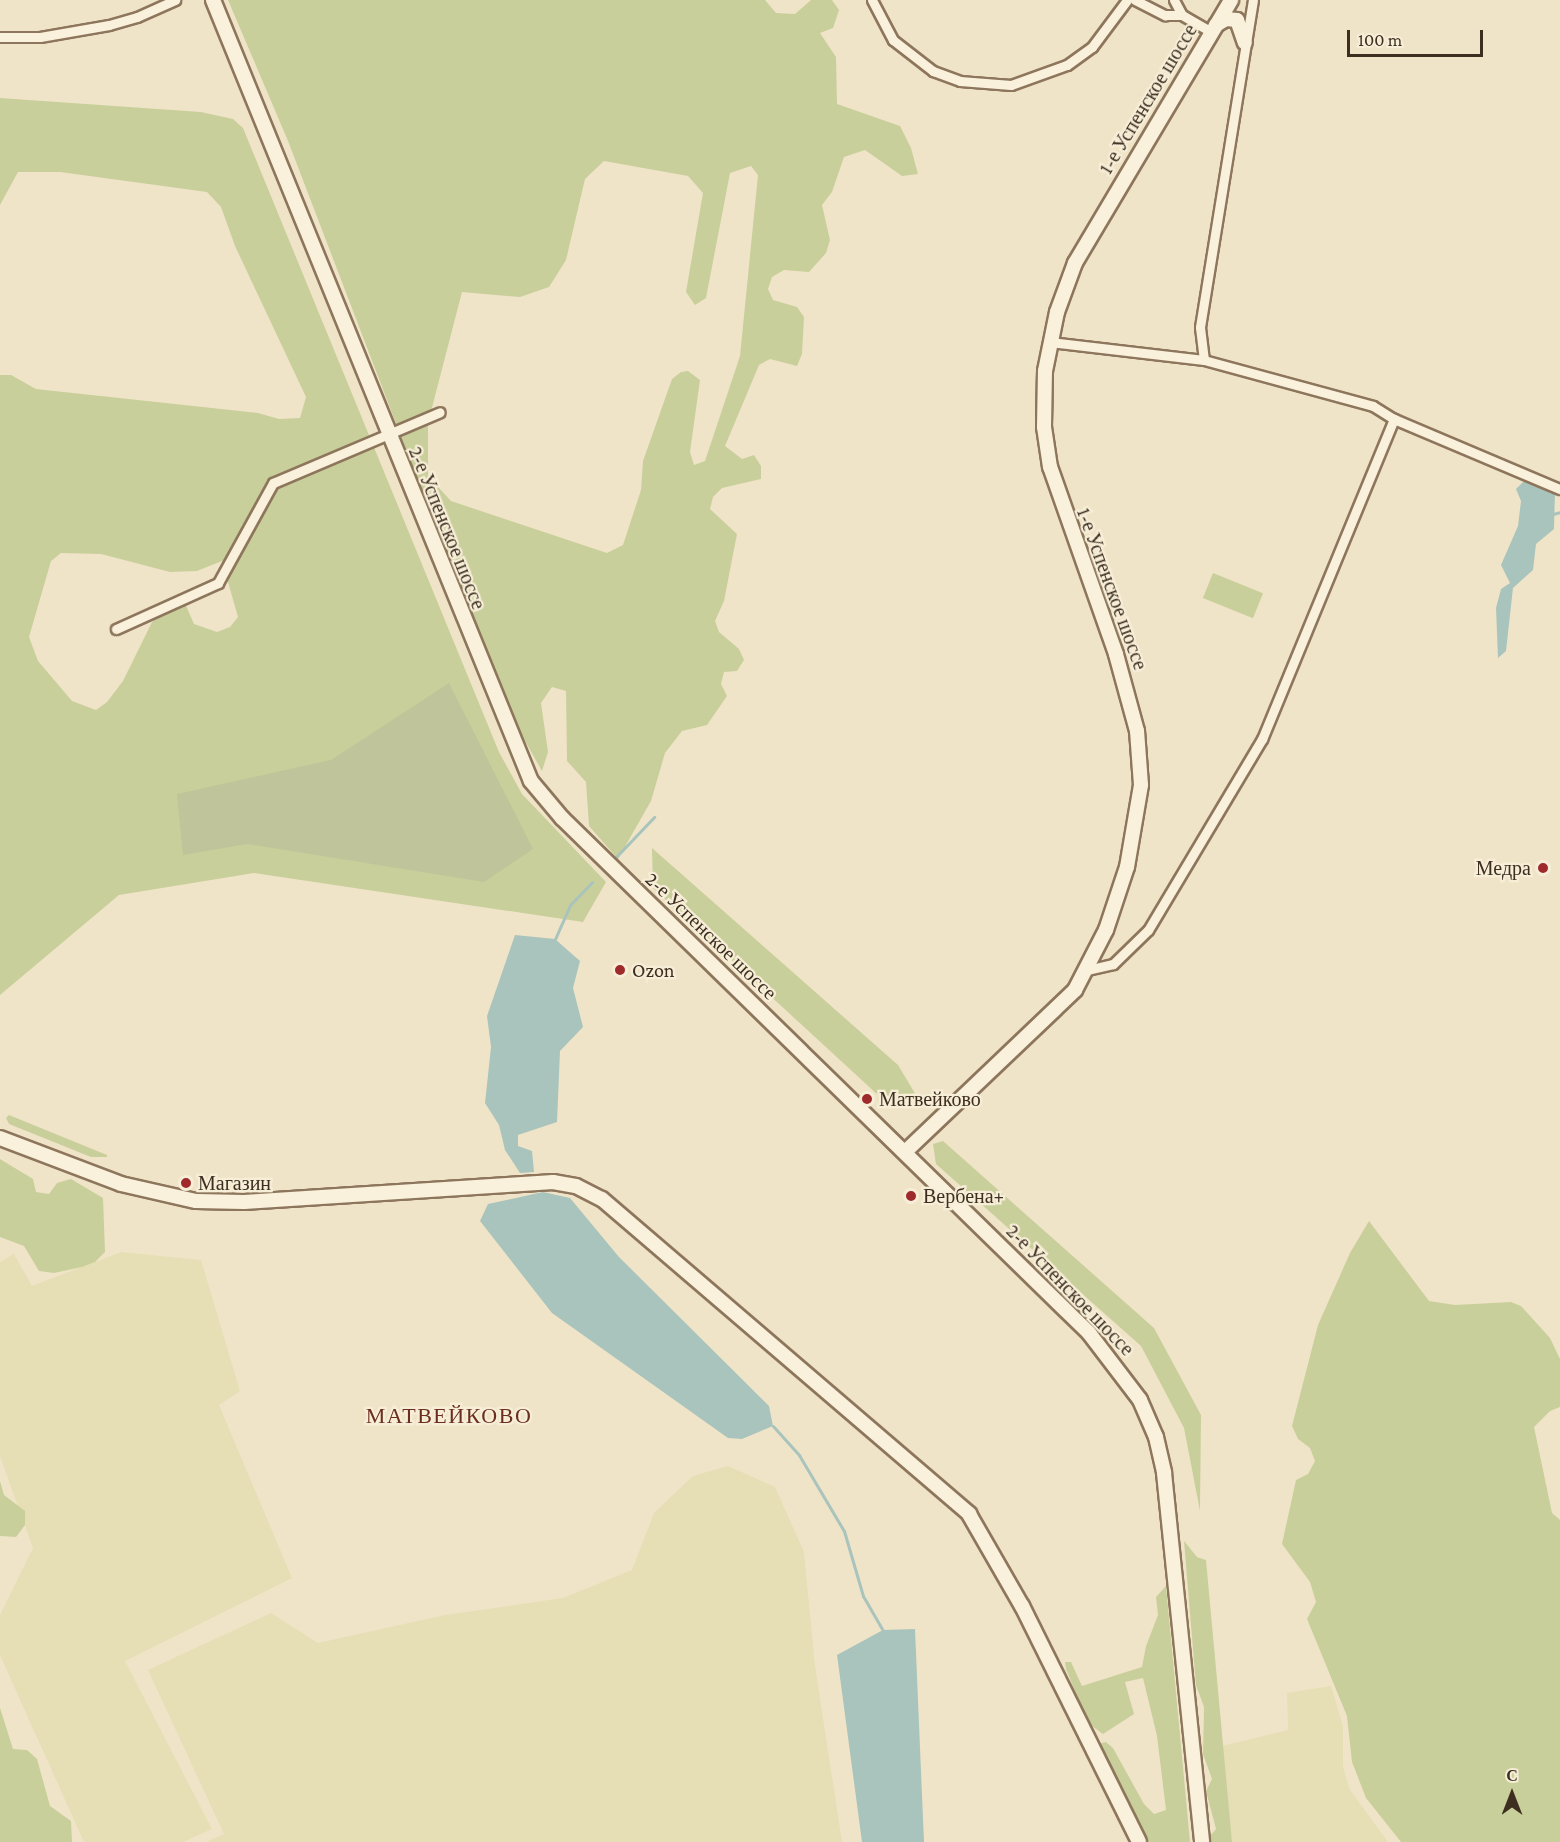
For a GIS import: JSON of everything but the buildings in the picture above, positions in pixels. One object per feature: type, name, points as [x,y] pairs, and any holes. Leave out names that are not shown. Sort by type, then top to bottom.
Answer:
[{"type":"main road","name":"2-е Успенское шоссе","points":[[213,0],[524,770],[538,792],[1089,1333],[1125,1376],[1146,1413],[1164,1473],[1202,1842]]},
{"type":"main road","name":"1-е Успенское шоссе","points":[[904,1152],[1057,1011],[1088,970],[1117,902],[1127,867],[1137,818],[1140,768],[1132,709],[1050,467],[1044,418],[1050,342],[1075,263],[1231,0]]},
{"type":"main road","points":[[1213,28],[1226,19],[1237,20],[1245,43]]},
{"type":"main road","points":[[0,1138],[137,1190],[196,1201],[244,1202],[553,1182],[583,1189],[609,1205],[969,1514],[1022,1606],[1139,1842]]},
{"type":"street","points":[[0,37],[40,37],[109,25],[137,17],[175,0]]},
{"type":"street","points":[[872,0],[893,40],[933,71],[960,81],[1011,85],[1067,65],[1092,47],[1127,0]]},
{"type":"street","points":[[1135,0],[1165,15],[1182,15],[1213,28]]},
{"type":"street","points":[[1174,0],[1182,15]]},
{"type":"street","points":[[1204,360],[1200,327],[1253,0]]},
{"type":"street","points":[[1050,342],[1204,360],[1373,406],[1394,418],[1560,489]]},
{"type":"street","points":[[116,629],[218,583],[273,483],[440,412]]},
{"type":"street","points":[[1088,970],[1113,964],[1148,930],[1262,739],[1394,418]]},
{"type":"shaded area","points":[[121,1252],[201,1260],[240,1391],[219,1405],[292,1578],[125,1661],[212,1829],[183,1842],[84,1842],[0,1655],[0,1615],[33,1548],[0,1456],[0,1262],[14,1254],[32,1286]]},
{"type":"shaded area","points":[[728,1466],[775,1487],[804,1552],[815,1666],[842,1842],[206,1842],[224,1834],[148,1670],[271,1613],[318,1643],[445,1615],[563,1598],[632,1570],[654,1513],[693,1476]]},
{"type":"shaded area","points":[[1331,1686],[1343,1726],[1343,1767],[1350,1790],[1388,1842],[1232,1842],[1222,1746],[1288,1730],[1287,1693]]},
{"type":"green space","points":[[228,0],[765,0],[776,13],[795,14],[811,0],[832,0],[839,10],[833,28],[820,33],[836,57],[837,104],[900,126],[911,148],[918,174],[902,176],[865,150],[844,157],[832,192],[822,205],[830,240],[826,253],[809,272],[784,270],[772,277],[768,289],[773,300],[797,307],[804,317],[802,354],[797,366],[770,359],[759,365],[725,446],[742,459],[754,455],[761,466],[761,479],[722,488],[713,497],[710,509],[737,534],[724,601],[715,621],[719,632],[739,649],[744,660],[737,671],[724,672],[721,684],[727,696],[707,725],[682,731],[665,753],[651,801],[618,859],[589,826],[586,782],[567,761],[566,691],[552,687],[541,703],[548,752],[542,771],[520,732],[449,562],[288,141]],"holes":[[[604,161],[688,176],[703,193],[686,292],[695,305],[706,298],[730,173],[751,166],[758,175],[740,356],[705,461],[694,465],[690,452],[700,380],[688,371],[681,372],[672,379],[643,461],[641,490],[623,545],[607,553],[451,501],[428,476],[428,423],[462,292],[520,297],[549,287],[566,260],[585,179]]]},
{"type":"green space","points":[[0,98],[201,112],[233,119],[243,128],[499,752],[522,794],[606,882],[583,922],[254,873],[119,895],[0,995],[0,375],[11,375],[36,389],[258,413],[279,419],[300,418],[306,397],[235,246],[221,207],[207,192],[60,172],[18,172],[0,205]],"holes":[[[61,553],[101,554],[170,572],[197,571],[222,561],[238,617],[230,627],[217,632],[194,624],[184,601],[173,606],[152,622],[123,681],[107,702],[96,710],[72,701],[38,661],[29,637],[51,561]]]},
{"type":"green space","points":[[1213,573],[1263,593],[1253,618],[1203,598]]},
{"type":"green space","points":[[449,683],[533,849],[484,882],[247,844],[183,855],[177,794],[331,760]]},
{"type":"green space","points":[[652,848],[898,1065],[919,1100],[878,1095],[653,888]]},
{"type":"green space","points":[[9,1115],[107,1155],[107,1157],[91,1157],[9,1124],[6,1118]]},
{"type":"green space","points":[[943,1141],[1154,1328],[1201,1415],[1200,1511],[1184,1428],[1141,1346],[936,1164],[933,1144]]},
{"type":"green space","points":[[0,1159],[33,1179],[36,1192],[49,1194],[57,1183],[71,1179],[103,1198],[105,1252],[95,1262],[82,1267],[54,1273],[39,1271],[24,1246],[0,1237]]},
{"type":"green space","points":[[1369,1221],[1429,1301],[1455,1305],[1511,1302],[1521,1306],[1550,1338],[1560,1359],[1560,1407],[1550,1411],[1534,1427],[1552,1513],[1560,1520],[1560,1842],[1401,1842],[1366,1798],[1352,1762],[1347,1716],[1307,1619],[1316,1602],[1310,1582],[1282,1544],[1296,1480],[1308,1474],[1315,1461],[1310,1448],[1298,1439],[1292,1426],[1318,1325],[1350,1253]]},
{"type":"green space","points":[[0,1481],[4,1495],[25,1511],[25,1525],[16,1537],[0,1536]]},
{"type":"green space","points":[[1184,1541],[1197,1557],[1206,1560],[1232,1842],[1210,1842],[1210,1836],[1216,1829],[1206,1791],[1212,1779],[1203,1754],[1204,1707],[1196,1685]]},
{"type":"green space","points":[[1166,1586],[1190,1842],[1146,1842],[1098,1744],[1106,1742],[1113,1748],[1144,1804],[1154,1814],[1166,1810],[1157,1736],[1143,1678],[1125,1682],[1134,1714],[1103,1734],[1088,1723],[1065,1662],[1071,1662],[1082,1686],[1142,1667],[1146,1646],[1158,1615],[1156,1597]]},
{"type":"green space","points":[[0,1708],[13,1749],[27,1750],[37,1759],[50,1806],[71,1821],[72,1842],[0,1842]]},
{"type":"water","points":[[1524,481],[1555,492],[1554,529],[1536,544],[1533,570],[1513,588],[1506,651],[1498,658],[1496,608],[1501,589],[1510,583],[1501,565],[1518,526],[1521,501],[1516,489]]},
{"type":"water","points":[[515,935],[555,939],[580,961],[573,988],[583,1027],[560,1051],[557,1122],[518,1135],[518,1146],[532,1151],[534,1172],[520,1173],[505,1150],[499,1125],[485,1103],[491,1047],[487,1016]]},
{"type":"water","points":[[543,1192],[570,1198],[619,1257],[769,1406],[773,1426],[742,1439],[728,1438],[552,1313],[480,1221],[488,1204]]},
{"type":"water","points":[[915,1629],[924,1842],[862,1842],[837,1655],[883,1630]]},
{"type":"waterway","points":[[1553,514],[1560,512]]},
{"type":"waterway","points":[[615,858],[654,817]]},
{"type":"waterway","points":[[555,939],[570,905],[592,882]]},
{"type":"waterway","points":[[773,1426],[799,1455],[844,1531],[863,1596],[883,1630]]},
{"type":"place","name":"Медра","points":[[1543,868]]},
{"type":"place","name":"Ozon","points":[[620,970]]},
{"type":"place","name":"Матвейково","points":[[867,1099]]},
{"type":"place","name":"Магазин","points":[[186,1183]]},
{"type":"place","name":"Вербена+","points":[[911,1196]]},
{"type":"district","name":"МАТВЕЙКОВО","points":[[449,1416]]}]
